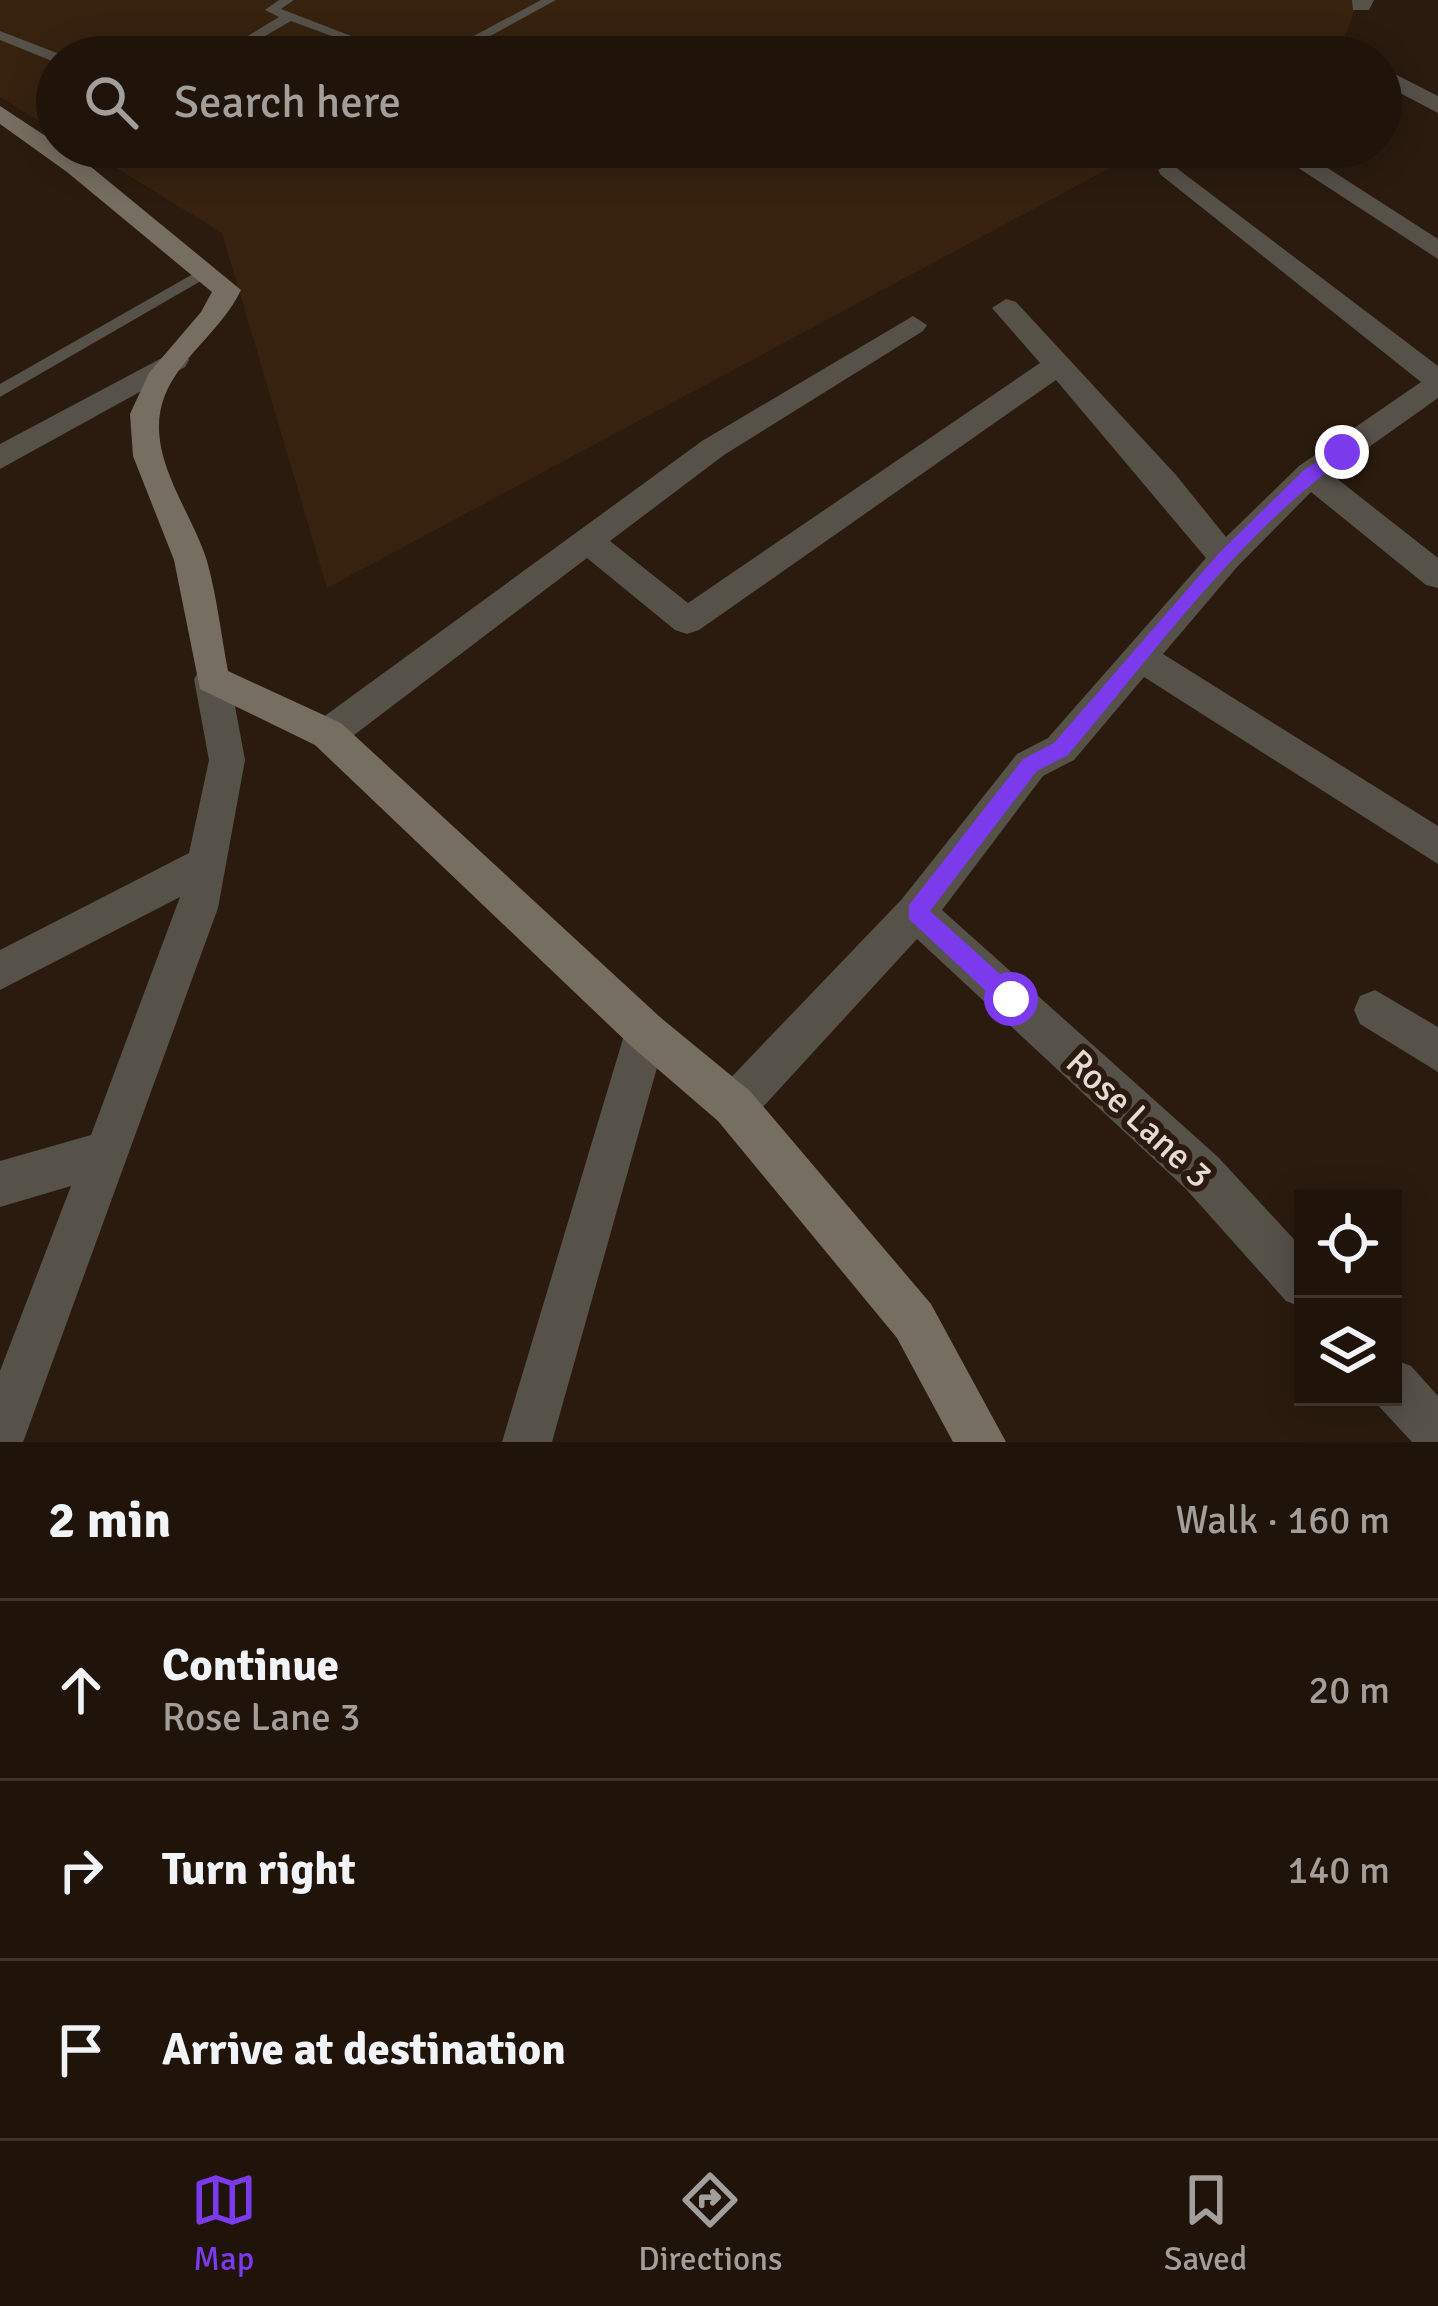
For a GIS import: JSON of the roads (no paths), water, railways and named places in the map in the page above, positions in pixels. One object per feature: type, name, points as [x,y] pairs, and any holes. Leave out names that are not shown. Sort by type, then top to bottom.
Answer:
[{"type":"street","points":[[1402,86],[1438,106]]},
{"type":"street","points":[[0,113],[36,141]]},
{"type":"street","points":[[0,1437],[198,908],[227,760],[189,559],[147,445],[142,417],[152,392],[218,315],[227,290],[72,168]]},
{"type":"street","points":[[1310,168],[1438,251]]},
{"type":"street","points":[[734,1106],[916,912],[1030,765],[1061,749],[1225,558],[1310,474],[1438,382],[1170,170]]},
{"type":"street","points":[[1006,308],[1165,483],[1225,558]]},
{"type":"street","points":[[328,734],[713,448],[914,325]]},
{"type":"street","points":[[0,458],[176,360]]},
{"type":"street","points":[[588,541],[687,621],[1058,365]]},
{"type":"street","points":[[1310,474],[1438,576]]},
{"type":"street","points":[[1140,657],[1438,847]]},
{"type":"street","points":[[212,679],[328,734],[646,1032],[734,1106],[914,1321],[982,1442]]},
{"type":"street","points":[[0,971],[207,863]]},
{"type":"street","name":"Rose Lane 3","points":[[916,912],[1202,1172],[1294,1274]]},
{"type":"street","points":[[1375,1010],[1438,1051]]},
{"type":"street","points":[[527,1442],[646,1032]]},
{"type":"street","points":[[0,1184],[106,1153]]},
{"type":"street","points":[[1402,1394],[1438,1433]]},
{"type":"lane","points":[[289,0],[271,10],[344,36]]},
{"type":"lane","points":[[481,36],[550,0]]},
{"type":"lane","points":[[256,36],[289,17]]},
{"type":"lane","points":[[0,35],[36,50]]},
{"type":"lane","points":[[0,391],[207,272]]}]
